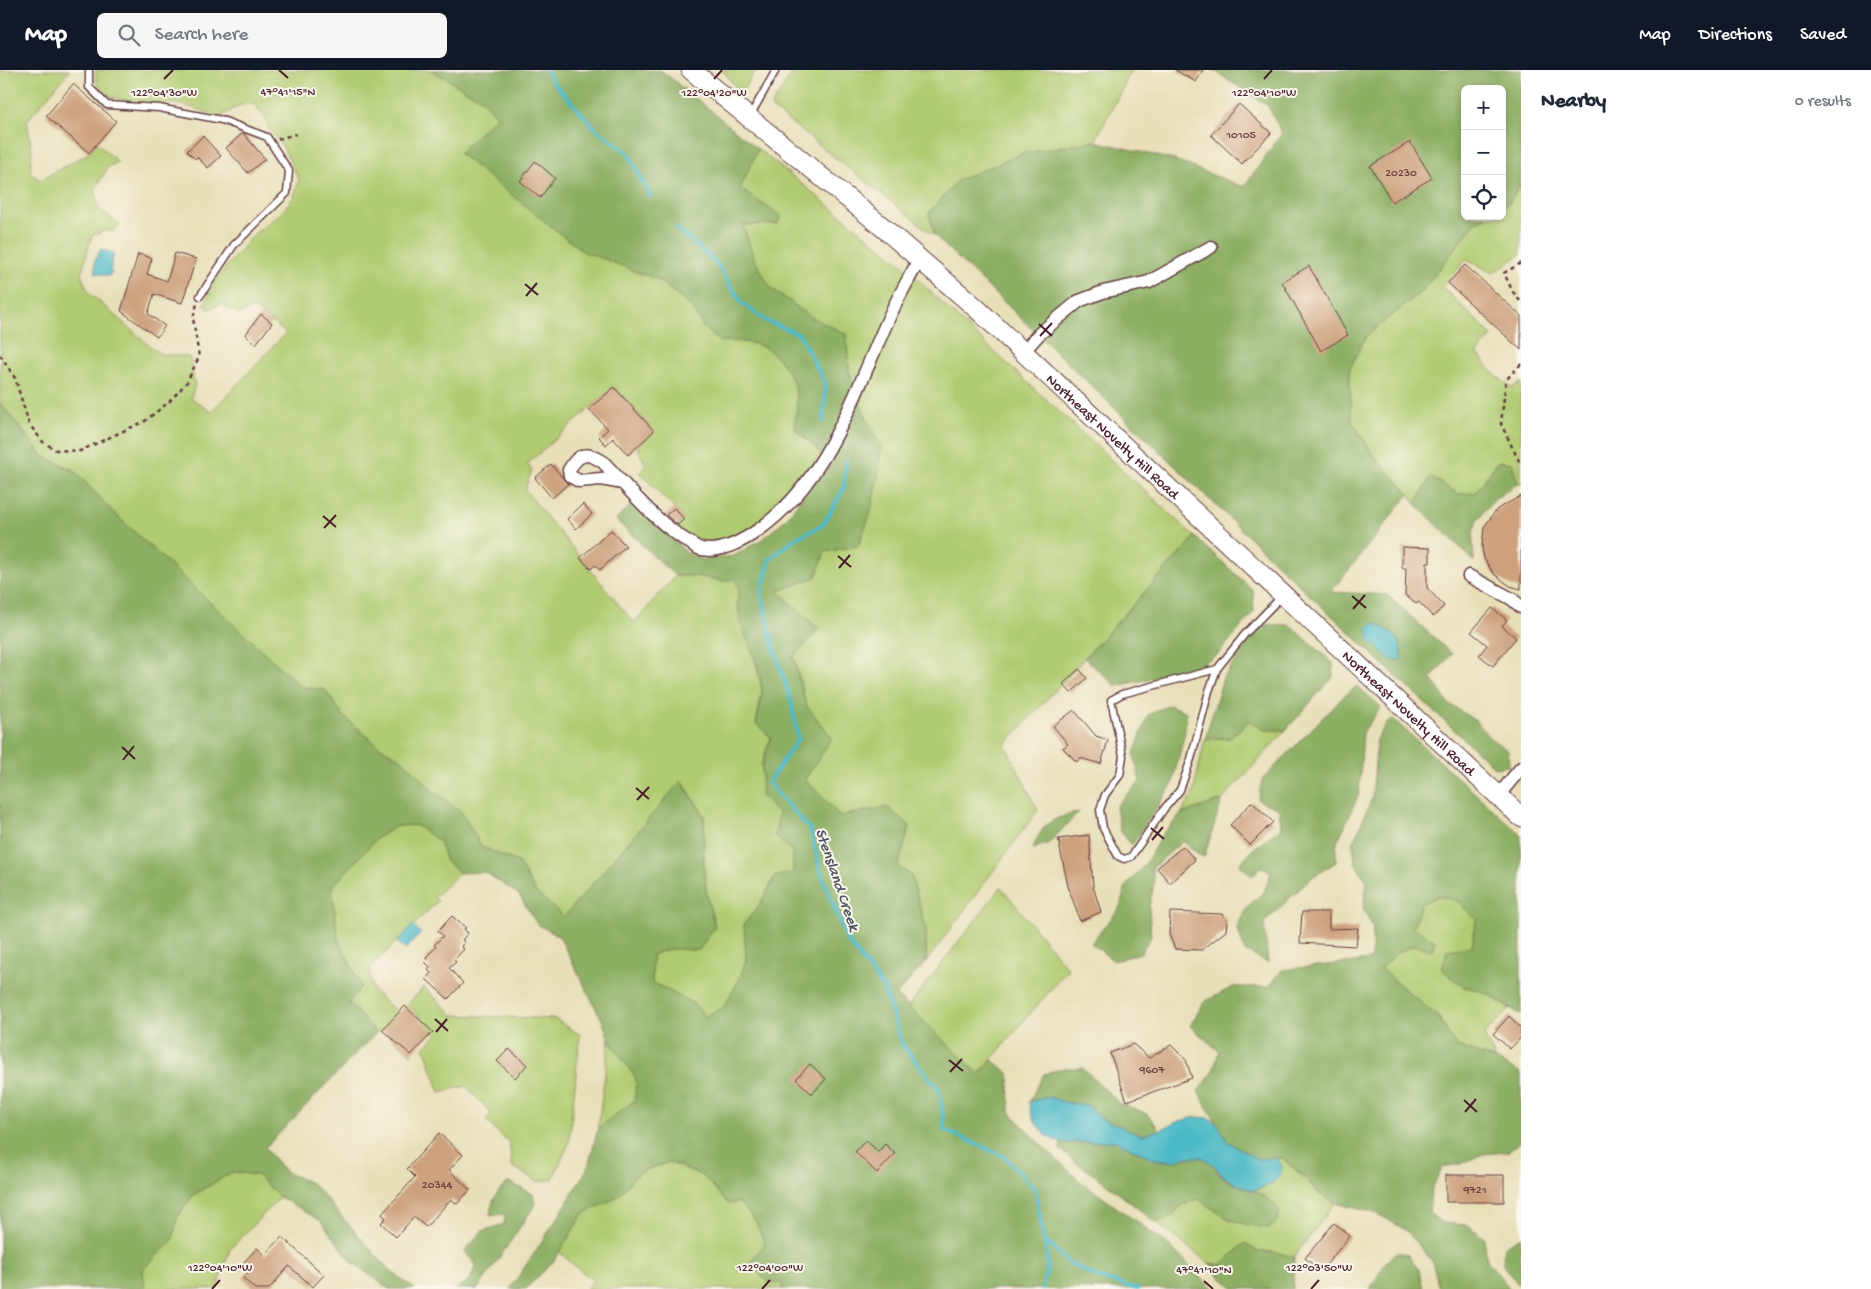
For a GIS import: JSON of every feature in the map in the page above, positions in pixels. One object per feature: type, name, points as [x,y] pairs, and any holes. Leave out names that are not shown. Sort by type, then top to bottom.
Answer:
[{"type":"main road","name":"Northeast Novelty Hill Road","points":[[690,70],[920,258],[1024,351],[1282,595],[1521,817]]},
{"type":"street","points":[[1024,351],[1040,334],[1079,301],[1103,292],[1149,282],[1211,247]]},
{"type":"street","points":[[623,483],[674,534],[701,549],[717,549],[740,542],[768,524],[790,504],[832,443],[888,319],[920,258]]},
{"type":"street","points":[[1470,576],[1512,599],[1521,608]]},
{"type":"street","points":[[1498,796],[1521,768]]},
{"type":"lane","points":[[89,70],[89,87],[107,105],[159,108],[222,120],[267,137],[289,172],[287,193],[234,245],[200,296]]},
{"type":"lane","points":[[749,118],[776,70]]},
{"type":"lane","points":[[1217,669],[1122,694],[1111,700],[1123,756],[1120,775],[1105,795],[1100,810],[1103,828],[1118,856],[1124,859],[1131,857],[1180,790],[1217,669],[1282,595]]},
{"type":"path","points":[[270,141],[296,134]]},
{"type":"path","points":[[1521,262],[1504,273],[1513,292],[1521,302]]},
{"type":"path","points":[[0,355],[15,378],[29,424],[43,442],[56,450],[80,450],[145,421],[169,402],[187,382],[199,357],[193,318],[200,296]]},
{"type":"path","points":[[1521,364],[1506,380],[1501,424],[1521,465]]},
{"type":"green space","points":[[0,70],[70,70],[27,121],[32,152],[30,173],[40,180],[89,153],[97,143],[118,162],[108,167],[95,189],[98,208],[120,225],[113,232],[106,230],[92,236],[81,274],[88,292],[151,347],[161,354],[190,357],[195,386],[191,398],[211,412],[286,333],[255,308],[239,314],[221,304],[209,309],[204,306],[214,282],[253,235],[280,214],[294,197],[299,180],[283,147],[269,129],[264,116],[254,104],[240,105],[220,117],[183,105],[128,101],[115,98],[104,92],[98,83],[96,70],[431,70],[483,100],[497,116],[459,154],[633,271],[657,279],[692,308],[704,328],[719,341],[759,345],[769,350],[782,364],[790,376],[796,391],[795,429],[821,453],[785,503],[756,526],[731,542],[719,545],[712,544],[686,534],[676,527],[684,519],[640,472],[646,465],[637,447],[654,431],[614,387],[527,464],[532,470],[525,490],[634,623],[675,576],[696,576],[723,581],[734,579],[740,588],[737,598],[762,691],[756,724],[771,737],[762,763],[779,814],[775,836],[793,852],[793,873],[775,877],[760,904],[744,924],[746,960],[740,978],[724,1007],[706,1017],[694,1004],[652,983],[652,955],[668,949],[699,950],[715,926],[707,897],[704,870],[704,815],[682,781],[564,917],[536,893],[518,862],[482,847],[461,812],[433,791],[403,760],[380,747],[343,716],[325,690],[300,687],[115,514],[74,470],[44,457],[0,403]]},
{"type":"green space","points":[[431,70],[661,70],[758,149],[740,189],[781,216],[778,224],[743,225],[754,259],[770,287],[811,317],[846,334],[850,376],[864,413],[881,447],[879,469],[870,515],[858,546],[825,552],[816,577],[778,591],[819,629],[793,658],[806,705],[832,738],[805,779],[840,816],[887,807],[910,826],[898,867],[911,875],[926,928],[926,962],[896,995],[979,1074],[992,1060],[1009,1073],[1010,1112],[1037,1141],[1080,1181],[1165,1242],[1214,1289],[783,1289],[782,1284],[767,1281],[748,1264],[765,1244],[756,1222],[739,1202],[728,1204],[703,1176],[669,1162],[638,1173],[616,1198],[583,1214],[553,1262],[526,1289],[510,1289],[561,1213],[588,1167],[598,1128],[635,1100],[636,1078],[609,1040],[603,1022],[559,936],[537,924],[519,895],[485,872],[460,873],[446,861],[439,841],[416,825],[396,826],[377,838],[332,887],[338,939],[361,986],[349,1003],[376,1033],[265,1148],[286,1172],[313,1184],[389,1270],[415,1289],[389,1289],[352,1262],[321,1221],[280,1197],[257,1175],[232,1172],[193,1195],[177,1217],[173,1240],[143,1270],[145,1289],[0,1289],[0,403],[44,457],[74,470],[115,514],[300,686],[325,690],[343,716],[380,747],[403,760],[433,791],[461,812],[482,847],[518,862],[536,893],[564,917],[681,781],[704,815],[704,870],[707,897],[715,926],[699,950],[668,949],[652,955],[652,982],[694,1004],[705,1016],[724,1007],[740,978],[746,960],[744,924],[760,904],[776,876],[793,873],[793,852],[775,836],[779,814],[761,796],[762,763],[771,737],[756,724],[762,690],[760,677],[739,613],[739,587],[734,579],[723,581],[696,576],[675,576],[616,520],[633,503],[687,553],[704,560],[734,556],[764,538],[787,518],[827,462],[816,447],[795,429],[796,397],[793,382],[782,364],[769,350],[748,342],[719,341],[704,328],[692,308],[657,279],[582,251],[459,153],[497,116],[483,100]]},
{"type":"green space","points":[[722,70],[756,70],[741,93]]},
{"type":"green space","points":[[794,70],[1132,70],[1095,141],[1024,153],[929,213],[935,236],[771,107]]},
{"type":"green space","points":[[1213,70],[1521,70],[1521,182],[1510,202],[1506,204],[1506,85],[1461,85],[1461,220],[1480,220],[1475,223],[1422,291],[1366,336],[1349,370],[1352,421],[1375,457],[1409,494],[1331,592],[1387,595],[1452,654],[1431,678],[1448,703],[1477,722],[1489,737],[1508,751],[1509,766],[1495,768],[1320,605],[935,236],[929,213],[958,180],[1024,153],[1095,141],[1174,160],[1244,187],[1282,133],[1268,106]]},
{"type":"green space","points":[[758,149],[903,265],[949,310],[1195,537],[1005,745],[1038,810],[926,962],[926,928],[911,875],[898,867],[887,807],[840,817],[805,779],[832,738],[806,705],[778,591],[816,577],[824,552],[858,546],[870,515],[879,469],[881,447],[864,413],[850,376],[846,334],[811,317],[770,287],[754,259],[743,225],[778,224],[740,189]]},
{"type":"green space","points":[[1521,182],[1521,254],[1493,273],[1467,259],[1442,287],[1492,336],[1477,353],[1496,376],[1512,388],[1521,382],[1521,483],[1518,484],[1512,463],[1475,493],[1458,494],[1431,477],[1416,504],[1375,457],[1352,421],[1349,370],[1366,336],[1422,291],[1475,223],[1480,220],[1506,220],[1506,204],[1510,202]]},
{"type":"green space","points":[[1498,461],[1512,463],[1518,484],[1504,492],[1490,504],[1475,526],[1473,533],[1474,561],[1416,504],[1431,477],[1458,494],[1475,493]]},
{"type":"green space","points":[[1195,537],[1253,590],[1254,612],[1218,654],[1191,670],[1116,686],[1085,658]]},
{"type":"green space","points":[[1264,625],[1290,625],[1333,663],[1333,677],[1286,730],[1264,730],[1249,721],[1230,738],[1205,739],[1223,678],[1247,644]]},
{"type":"green space","points":[[1357,686],[1381,707],[1363,732],[1359,794],[1336,845],[1336,862],[1311,878],[1264,923],[1268,963],[1245,951],[1237,927],[1246,908],[1264,892],[1271,872],[1261,867],[1252,876],[1239,864],[1253,849],[1281,828],[1279,809],[1258,800],[1262,780],[1343,697]]},
{"type":"green space","points":[[1169,705],[1186,712],[1185,732],[1172,785],[1132,845],[1120,831],[1116,806],[1140,781],[1134,754],[1148,715]]},
{"type":"green space","points":[[1393,719],[1521,835],[1521,1015],[1487,993],[1462,986],[1442,969],[1447,950],[1472,946],[1476,920],[1458,901],[1438,896],[1421,904],[1413,927],[1435,941],[1432,950],[1413,945],[1397,953],[1381,969],[1439,1018],[1455,1045],[1496,1060],[1521,1073],[1521,1141],[1507,1152],[1483,1154],[1460,1164],[1442,1167],[1431,1191],[1429,1213],[1442,1223],[1468,1225],[1484,1238],[1487,1260],[1510,1289],[1439,1289],[1432,1261],[1406,1230],[1376,1213],[1335,1203],[1319,1194],[1307,1179],[1282,1158],[1257,1159],[1227,1141],[1198,1091],[1212,1074],[1219,1051],[1190,1026],[1204,1002],[1233,987],[1269,987],[1282,970],[1371,960],[1373,927],[1363,908],[1367,882],[1355,862],[1353,843],[1372,798],[1377,739],[1386,724]]},
{"type":"green space","points":[[1249,721],[1264,730],[1286,730],[1222,800],[1181,814],[1193,793],[1205,739],[1230,738]]},
{"type":"green space","points":[[1222,800],[1204,857],[1197,854],[1183,841],[1152,868],[1154,883],[1149,907],[1151,937],[1141,953],[1114,961],[1091,943],[1119,909],[1126,886],[1146,863],[1161,836],[1181,814]]},
{"type":"green space","points":[[1079,812],[1049,843],[1033,849],[1045,827],[1055,819]]},
{"type":"green space","points":[[416,825],[439,841],[446,861],[460,873],[434,897],[438,901],[369,969],[373,991],[398,1013],[382,1030],[376,1033],[349,1003],[361,986],[338,939],[332,887],[377,838],[396,826]]},
{"type":"green space","points":[[1001,887],[1068,969],[979,1074],[908,1007]]},
{"type":"green space","points":[[1438,896],[1458,901],[1476,920],[1472,947],[1462,986],[1487,993],[1509,1009],[1484,1035],[1496,1060],[1455,1045],[1439,1018],[1381,969],[1397,953],[1413,945],[1432,950],[1435,941],[1413,927],[1421,904]]},
{"type":"green space","points":[[424,987],[453,1015],[555,1019],[580,1035],[569,1143],[553,1179],[538,1182],[512,1166],[509,1142],[486,1121],[491,1113],[466,1086],[440,1092],[424,1047],[437,1034],[407,1005]]},
{"type":"green space","points":[[609,1040],[636,1078],[635,1100],[598,1128]]},
{"type":"green space","points":[[1064,1068],[1083,1068],[1120,1104],[1148,1115],[1160,1130],[1142,1135],[1102,1119],[1087,1105],[1063,1102],[1049,1097],[1029,1102],[1044,1074]]},
{"type":"green space","points":[[1116,1141],[1143,1154],[1165,1161],[1192,1157],[1203,1158],[1226,1179],[1268,1199],[1280,1211],[1278,1221],[1271,1228],[1240,1223],[1224,1216],[1198,1199],[1182,1205],[1168,1220],[1155,1222],[1060,1149],[1061,1143]]},
{"type":"green space","points":[[1275,1158],[1282,1158],[1335,1203],[1294,1257],[1272,1252],[1258,1252],[1245,1243],[1221,1265],[1209,1263],[1155,1222],[1168,1220],[1182,1205],[1198,1198],[1231,1221],[1269,1199],[1254,1191],[1272,1184],[1282,1165]]},
{"type":"green space","points":[[669,1162],[703,1176],[728,1204],[739,1202],[756,1222],[783,1289],[586,1289],[593,1281],[559,1252],[583,1214],[616,1198],[638,1173]]},
{"type":"green space","points":[[232,1172],[257,1175],[280,1197],[230,1249],[217,1289],[145,1289],[143,1270],[173,1240],[177,1218],[193,1195]]},
{"type":"green space","points":[[509,1182],[533,1194],[535,1205],[478,1289],[456,1289],[470,1280],[476,1265],[465,1252],[482,1231],[504,1224],[505,1214],[490,1216],[495,1197]]},
{"type":"green space","points":[[1521,1237],[1521,1287],[1506,1269],[1503,1253],[1505,1246]]},
{"type":"green space","points":[[1245,1243],[1258,1252],[1272,1252],[1294,1257],[1293,1289],[1234,1289],[1217,1274],[1209,1263],[1221,1265]]},
{"type":"green space","points":[[1396,1252],[1407,1254],[1419,1270],[1423,1289],[1370,1289],[1386,1262]]},
{"type":"water","points":[[101,249],[114,253],[110,270],[112,272],[109,276],[95,273],[95,260]]},
{"type":"water","points":[[1374,623],[1386,629],[1398,641],[1402,653],[1401,660],[1391,660],[1369,640],[1367,628]]},
{"type":"water","points":[[413,925],[421,933],[405,950],[397,942]]},
{"type":"water","points":[[1049,1097],[1063,1102],[1087,1105],[1102,1119],[1142,1135],[1160,1130],[1179,1121],[1196,1117],[1209,1118],[1218,1124],[1227,1141],[1257,1159],[1275,1158],[1282,1165],[1281,1171],[1273,1182],[1254,1191],[1236,1184],[1223,1176],[1214,1165],[1201,1157],[1186,1157],[1174,1161],[1154,1159],[1116,1141],[1061,1143],[1047,1136],[1037,1125],[1031,1113],[1029,1102]]},
{"type":"building","points":[[1175,70],[1203,70],[1196,82]]},
{"type":"building","points":[[73,84],[116,121],[89,153],[46,116]]},
{"type":"building","points":[[1239,104],[1271,133],[1242,164],[1211,135]]},
{"type":"building","points":[[243,133],[265,159],[248,173],[226,148]]},
{"type":"building","points":[[203,136],[221,156],[208,168],[197,157],[195,159],[187,151]]},
{"type":"building","points":[[1410,142],[1432,178],[1392,202],[1370,166]]},
{"type":"building","points":[[535,161],[555,178],[540,198],[520,181]]},
{"type":"building","points":[[175,253],[196,259],[182,303],[154,294],[148,314],[165,326],[157,337],[121,311],[138,254],[152,258],[147,274],[167,281]]},
{"type":"building","points":[[1465,265],[1521,316],[1521,350],[1448,283]]},
{"type":"building","points":[[1309,266],[1348,335],[1321,351],[1282,282]]},
{"type":"building","points":[[261,314],[272,323],[256,344],[245,335]]},
{"type":"building","points":[[614,387],[654,431],[628,455],[613,438],[606,445],[599,437],[608,429],[589,409]]},
{"type":"building","points":[[551,464],[568,484],[552,498],[535,478]]},
{"type":"building","points":[[1521,496],[1521,589],[1510,586],[1494,574],[1484,559],[1482,547],[1484,527],[1497,509]]},
{"type":"building","points":[[583,504],[592,514],[576,529],[567,519]]},
{"type":"building","points":[[674,508],[684,519],[678,525],[666,515]]},
{"type":"building","points":[[611,530],[626,546],[600,570],[595,565],[591,569],[580,558]]},
{"type":"building","points":[[1402,547],[1430,548],[1430,563],[1427,563],[1427,588],[1444,606],[1433,617],[1419,602],[1416,604],[1405,595],[1406,568],[1402,568]]},
{"type":"building","points":[[1492,608],[1507,620],[1502,626],[1516,638],[1493,666],[1479,655],[1487,645],[1471,632]]},
{"type":"building","points":[[1079,669],[1087,678],[1071,693],[1063,684]]},
{"type":"building","points":[[1074,710],[1096,736],[1108,740],[1101,764],[1080,758],[1077,762],[1063,748],[1068,744],[1053,726]]},
{"type":"building","points":[[1252,802],[1273,822],[1250,845],[1230,825]]},
{"type":"building","points":[[1089,835],[1093,886],[1101,912],[1080,921],[1068,886],[1058,839]]},
{"type":"building","points":[[1183,846],[1195,860],[1170,883],[1157,868]]},
{"type":"building","points":[[1170,912],[1222,914],[1227,921],[1226,931],[1202,950],[1175,949],[1169,934]]},
{"type":"building","points":[[1302,912],[1329,912],[1329,929],[1358,928],[1356,946],[1300,943]]},
{"type":"building","points":[[452,916],[466,928],[464,929],[468,933],[462,940],[465,942],[461,946],[464,949],[454,960],[456,962],[449,968],[463,983],[448,999],[426,979],[431,973],[428,970],[430,967],[425,962],[427,956],[436,947],[434,945],[443,936],[438,931]]},
{"type":"building","points":[[405,1006],[433,1032],[411,1055],[382,1030]]},
{"type":"building","points":[[1509,1016],[1521,1028],[1521,1037],[1510,1049],[1493,1034]]},
{"type":"building","points":[[1133,1044],[1149,1058],[1171,1045],[1186,1060],[1192,1078],[1127,1101],[1110,1053]]},
{"type":"building","points":[[509,1049],[527,1065],[515,1078],[497,1061]]},
{"type":"building","points":[[810,1064],[826,1079],[812,1094],[796,1079]]},
{"type":"building","points":[[439,1133],[463,1155],[449,1170],[470,1190],[457,1204],[451,1199],[426,1227],[414,1217],[396,1237],[381,1223],[386,1218],[382,1214],[415,1177],[407,1169]]},
{"type":"building","points":[[866,1140],[878,1152],[885,1144],[895,1154],[877,1173],[855,1152]]},
{"type":"building","points":[[1446,1175],[1504,1175],[1504,1202],[1446,1202]]},
{"type":"building","points":[[1334,1223],[1350,1236],[1321,1271],[1305,1258]]},
{"type":"building","points":[[282,1237],[324,1275],[313,1287],[289,1266],[269,1289],[255,1289],[243,1278],[249,1271],[242,1264],[257,1248],[265,1255]]},
{"type":"waterway","name":"Stensland Creek","points":[[546,70],[553,82],[598,131],[628,153],[650,196]]},
{"type":"waterway","name":"Stensland Creek","points":[[676,228],[716,263],[742,303],[766,321],[799,334],[826,385],[823,422]]},
{"type":"waterway","name":"Stensland Creek","points":[[846,461],[844,488],[823,525],[796,538],[770,559],[761,593],[774,649],[791,700],[798,739],[768,783],[810,829],[822,876],[847,940],[884,989],[903,1046],[939,1089],[945,1130],[1005,1157],[1035,1189],[1048,1264],[1042,1289]]},
{"type":"waterway","points":[[1044,1240],[1068,1262],[1096,1277],[1137,1289]]}]
